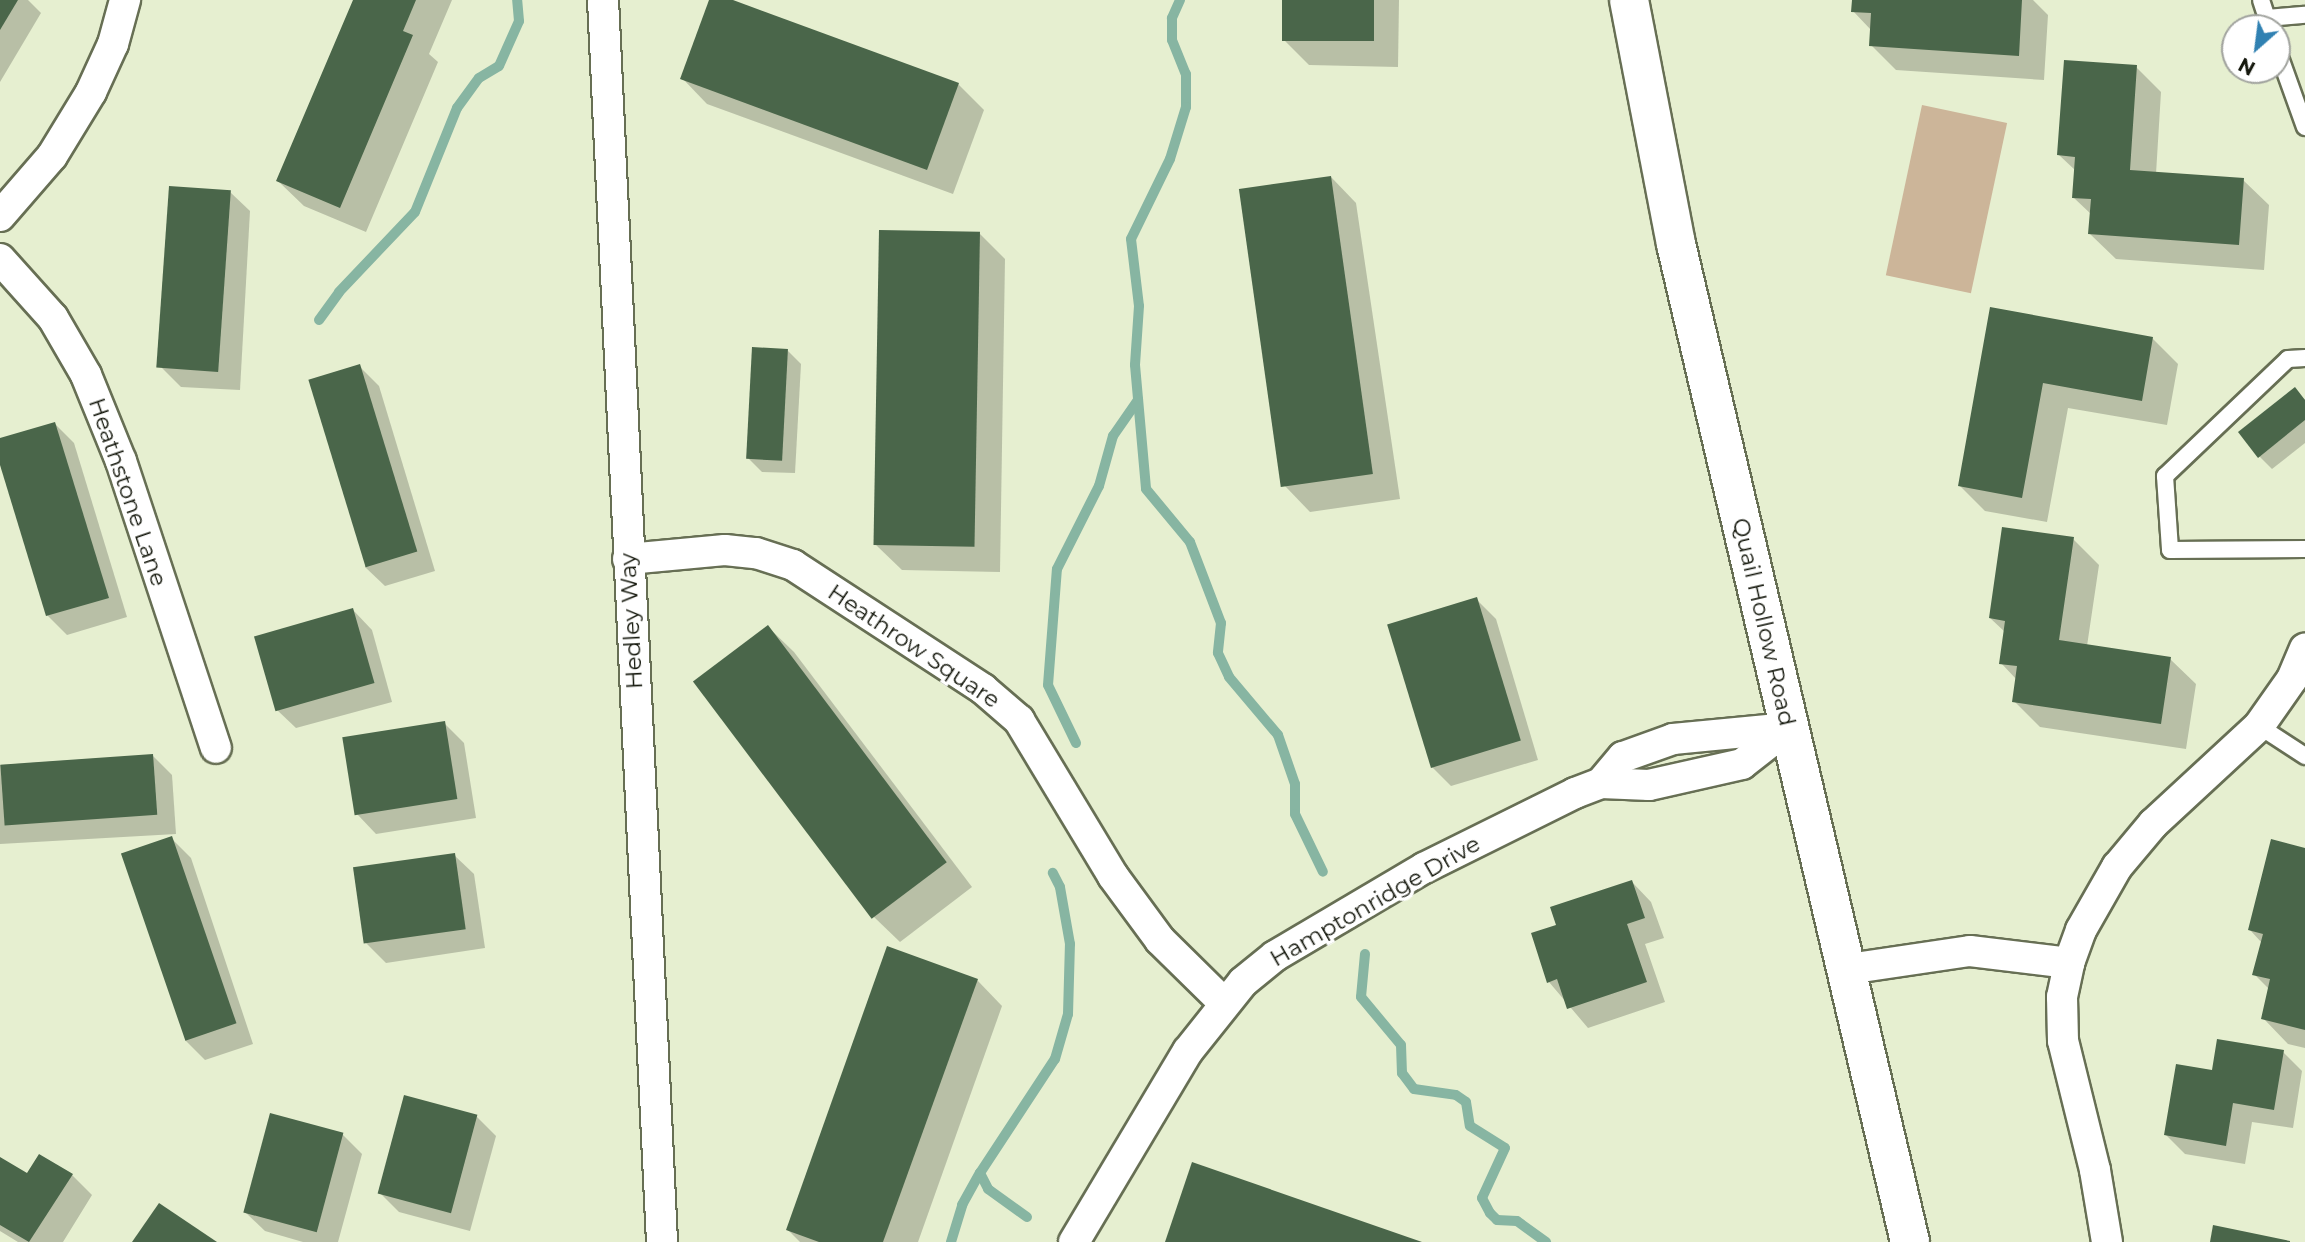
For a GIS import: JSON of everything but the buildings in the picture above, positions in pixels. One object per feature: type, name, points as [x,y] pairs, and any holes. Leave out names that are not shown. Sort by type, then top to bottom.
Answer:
[{"type":"main road","name":"Quail Hollow Road","points":[[1629,0],[1676,244],[1788,728],[1849,969],[1910,1242]]},
{"type":"street","points":[[0,216],[52,156],[91,92],[113,44],[125,0]]},
{"type":"street","name":"Hedley Way","points":[[603,0],[662,1242]]},
{"type":"street","name":"Heathstone Lane","points":[[0,259],[53,318],[86,375],[121,461],[216,748]]},
{"type":"street","name":"Heathrow Square","points":[[628,559],[725,550],[756,553],[793,565],[983,689],[1019,720],[1113,876],[1160,940],[1224,1003]]},
{"type":"street","points":[[2107,1242],[2095,1170],[2063,1041],[2062,997],[2069,963],[2081,930],[2117,867],[2152,824],[2259,726],[2292,679],[2305,649]]},
{"type":"street","name":"Hamptonridge Drive","points":[[1074,1242],[1188,1051],[1224,1003],[1275,956],[1423,869],[1601,783],[1623,757],[1673,738],[1788,728]]},
{"type":"street","name":"Hamptonridge Drive","points":[[1601,783],[1649,785],[1699,777],[1742,764],[1788,728]]},
{"type":"street","points":[[1849,969],[1970,951],[2069,963]]},
{"type":"lane","points":[[2290,84],[2305,127]]},
{"type":"lane","points":[[2305,358],[2288,359],[2165,476],[2170,550],[2305,549]]},
{"type":"lane","points":[[2259,726],[2305,756]]},
{"type":"shaded area","points":[[1922,105],[2007,123],[1971,293],[1886,275]]},
{"type":"waterway","points":[[319,320],[339,292],[415,212],[457,108],[479,78],[499,66],[519,21],[517,0]]},
{"type":"waterway","points":[[1180,0],[1172,18],[1172,40],[1186,74],[1186,107],[1170,159],[1131,239],[1139,306],[1135,365],[1146,489],[1190,542],[1221,623],[1218,653],[1229,677],[1278,735],[1295,784],[1295,814],[1323,872]]},
{"type":"waterway","points":[[1076,743],[1048,685],[1057,569],[1099,486],[1113,436],[1138,400]]},
{"type":"waterway","points":[[951,1242],[962,1205],[980,1173],[1055,1059],[1068,1014],[1070,944],[1060,887],[1053,873]]},
{"type":"waterway","points":[[1365,954],[1361,997],[1401,1045],[1402,1073],[1414,1089],[1456,1095],[1466,1102],[1470,1126],[1505,1148],[1482,1198],[1490,1213],[1497,1220],[1517,1221],[1546,1242]]},
{"type":"waterway","points":[[980,1173],[988,1189],[1027,1217]]}]
